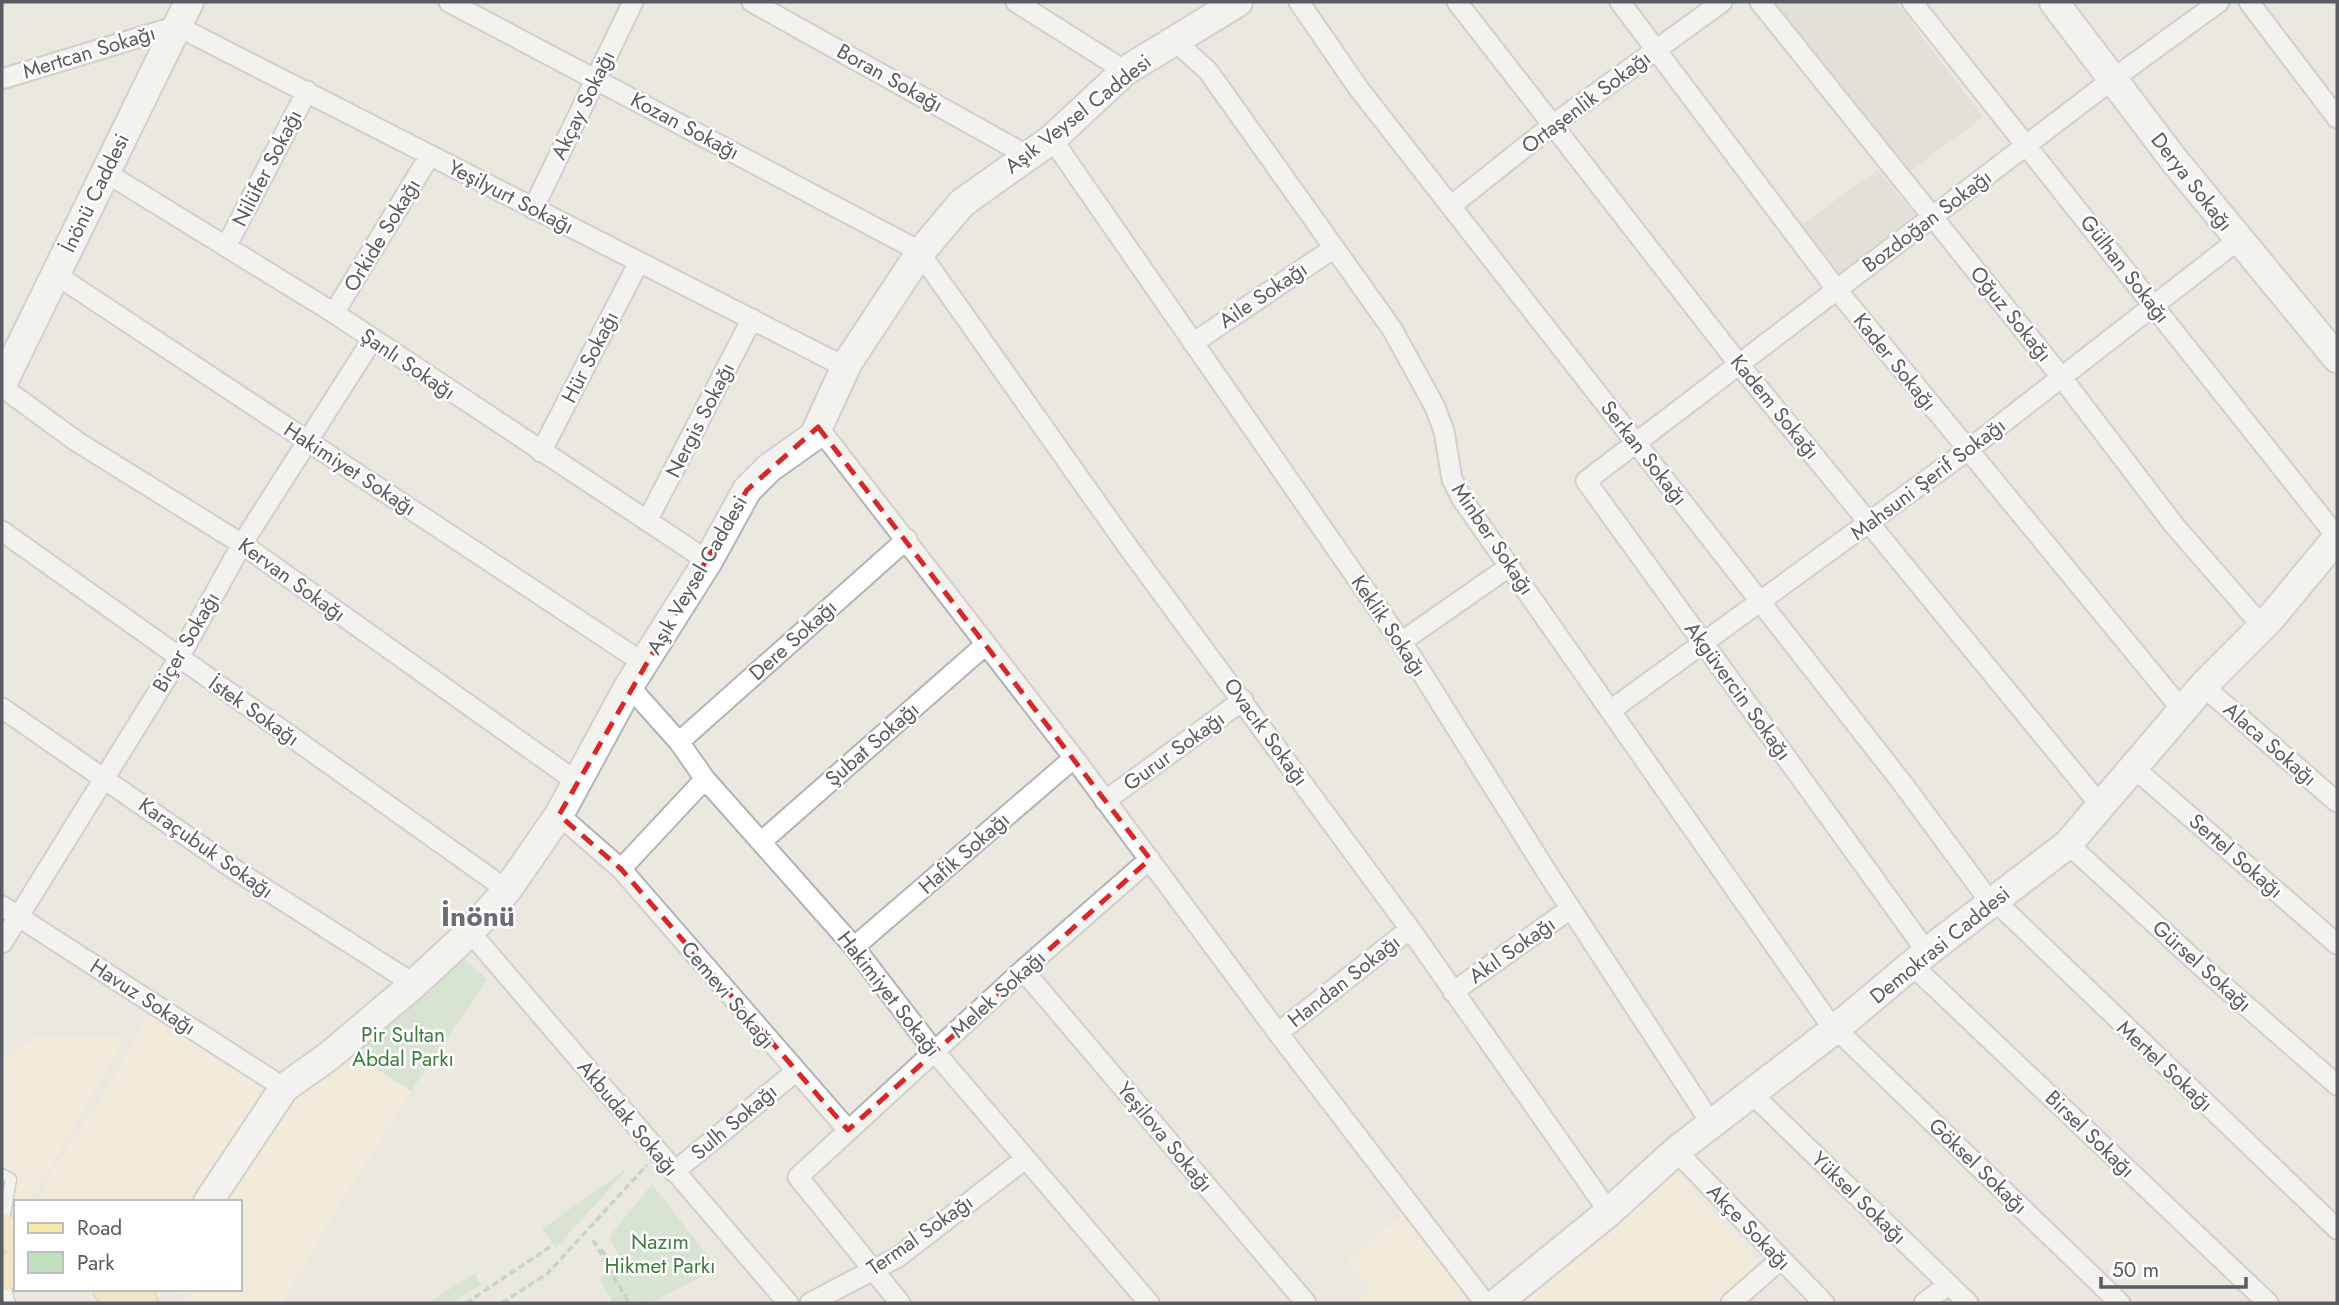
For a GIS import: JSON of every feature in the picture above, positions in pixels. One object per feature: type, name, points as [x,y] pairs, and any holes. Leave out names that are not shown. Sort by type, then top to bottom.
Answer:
[{"type":"main road","points":[[114,1291],[141,1303]]},
{"type":"street","name":"Kozan Sokağı","points":[[449,2],[921,253]]},
{"type":"street","name":"Akçay Sokağı","points":[[533,209],[633,2]]},
{"type":"street","name":"Boran Sokağı","points":[[752,2],[1028,156]]},
{"type":"street","points":[[1016,2],[1125,72]]},
{"type":"street","name":"Aşık Veysel Caddesi","points":[[209,1200],[284,1088],[329,1056],[414,984],[470,932],[507,890],[558,815],[747,490],[769,468],[814,436],[845,367],[921,253],[962,203],[1052,139],[1125,72],[1238,2]]},
{"type":"street","name":"Serkan Sokağı","points":[[1299,2],[1359,89],[1993,902]]},
{"type":"street","name":"Kadem Sokağı","points":[[1457,2],[1738,363],[2101,806]]},
{"type":"street","name":"Kader Sokağı","points":[[1620,2],[1837,290],[2183,711]]},
{"type":"street","name":"Ortaşenlik Sokağı","points":[[1452,205],[1554,124],[1722,2]]},
{"type":"street","name":"Oğuz Sokağı","points":[[1760,2],[2062,378],[2174,525],[2262,626]]},
{"type":"street","name":"Gülhan Sokağı","points":[[1912,2],[2154,305],[2336,541]]},
{"type":"street","name":"Derya Sokağı","points":[[2054,2],[2238,240],[2337,358]]},
{"type":"street","name":"Bozdoğan Sokağı","points":[[1637,444],[1738,363],[2219,2]]},
{"type":"street","points":[[2249,2],[2337,118]]},
{"type":"street","name":"Mertcan Sokağı","points":[[2,79],[183,14]]},
{"type":"street","name":"Yeşilyurt Sokağı","points":[[183,14],[307,91],[429,157],[845,367]]},
{"type":"street","name":"İnönü Caddesi","points":[[2,385],[183,14]]},
{"type":"street","name":"Minber Sokağı","points":[[1175,41],[1208,71],[1392,329],[1429,396],[1444,431],[1452,479],[1462,499],[1835,1030]]},
{"type":"street","name":"Nilüfer Sokağı","points":[[227,245],[307,91]]},
{"type":"street","name":"Keklik Sokağı","points":[[1052,139],[1401,642],[1570,909],[1711,1123]]},
{"type":"street","name":"Orkide Sokağı","points":[[334,313],[429,157]]},
{"type":"street","name":"Şanlı Sokağı","points":[[105,172],[334,313],[708,561]]},
{"type":"street","name":"Mahsuni Şerif Sokağı","points":[[1611,710],[1968,450],[2238,240]]},
{"type":"street","name":"Aile Sokağı","points":[[1193,342],[1334,248]]},
{"type":"street","name":"Ovacık Sokağı","points":[[921,253],[987,343],[1128,547],[1409,929],[1609,1212]]},
{"type":"street","name":"Hür Sokağı","points":[[541,452],[639,262]]},
{"type":"street","name":"Hakimiyet Sokağı","points":[[55,274],[309,442],[637,675],[705,779],[854,947],[934,1051],[1149,1303]]},
{"type":"street","name":"Nergis Sokağı","points":[[647,522],[752,320]]},
{"type":"street","name":"Biçer Sokağı","points":[[2,943],[20,918],[179,658],[242,544],[372,340]]},
{"type":"street","name":"Kervan Sokağı","points":[[2,385],[76,441],[242,544],[577,782]]},
{"type":"street","points":[[818,427],[907,539],[984,646],[1074,758],[1278,1033],[1485,1303]]},
{"type":"street","name":"Akgüvercin Sokağı","points":[[1637,444],[1586,481],[1704,643],[1919,959]]},
{"type":"street","name":"İstek Sokağı","points":[[2,531],[507,890]]},
{"type":"street","name":"Dere Sokağı","points":[[679,742],[907,539]]},
{"type":"street","name":"Demokrasi Caddesi","points":[[1497,1303],[1609,1212],[1676,1151],[1835,1030],[1919,959],[2068,844],[2203,686],[2269,620],[2336,541]]},
{"type":"street","points":[[1401,642],[1510,566]]},
{"type":"street","name":"Şubat Sokağı","points":[[761,842],[984,646]]},
{"type":"street","name":"Alaca Sokağı","points":[[2203,686],[2337,802]]},
{"type":"street","name":"Gurur Sokağı","points":[[1105,802],[1243,700]]},
{"type":"street","name":"Karaçubuk Sokağı","points":[[2,708],[234,869],[414,984]]},
{"type":"street","name":"Hafik Sokağı","points":[[854,947],[1074,758]]},
{"type":"street","name":"Sertel Sokağı","points":[[2134,768],[2337,944]]},
{"type":"street","points":[[621,869],[705,779]]},
{"type":"street","name":"Cemevi Sokağı","points":[[558,815],[621,869],[794,1073],[848,1130]]},
{"type":"street","name":"Gürsel Sokağı","points":[[2068,844],[2212,976],[2337,1085]]},
{"type":"street","name":"Melek Sokağı","points":[[848,1130],[1023,970],[1150,859]]},
{"type":"street","name":"Mertel Sokağı","points":[[1993,902],[2337,1229]]},
{"type":"street","name":"Havuz Sokağı","points":[[2,906],[284,1088]]},
{"type":"street","name":"Akıl Sokağı","points":[[1453,992],[1570,909]]},
{"type":"street","name":"Handan Sokağı","points":[[1278,1033],[1409,929]]},
{"type":"street","name":"Akbudak Sokağı","points":[[470,932],[788,1303]]},
{"type":"street","name":"Birsel Sokağı","points":[[1919,959],[2268,1303]]},
{"type":"street","name":"Yeşilova Sokağı","points":[[1023,970],[1306,1303]]},
{"type":"street","name":"Göksel Sokağı","points":[[1835,1030],[2120,1303]]},
{"type":"street","name":"Sulh Sokağı","points":[[674,1172],[794,1073]]},
{"type":"street","name":"Yüksel Sokağı","points":[[1751,1093],[1968,1303]]},
{"type":"street","points":[[848,1130],[798,1177],[900,1303]]},
{"type":"street","name":"Akçe Sokağı","points":[[1676,1151],[1824,1303]]},
{"type":"street","name":"Termal Sokağı","points":[[810,1303],[898,1256],[1025,1159]]},
{"type":"street","points":[[1731,1303],[1780,1260]]},
{"type":"street","points":[[1924,1303],[1948,1285]]},
{"type":"lane","points":[[2,1174],[11,1179],[2,1230]]},
{"type":"lane","points":[[2,1276],[10,1303]]},
{"type":"path","points":[[502,1303],[548,1273],[658,1153]]},
{"type":"path","points":[[583,1235],[593,1240],[613,1267]]},
{"type":"path","points":[[593,1240],[629,1303]]},
{"type":"path","points":[[467,1303],[550,1247]]},
{"type":"highlighted area","points":[[818,427],[1150,859],[848,1130],[621,869],[559,815],[747,490]]},
{"type":"shaded area","points":[[1773,2],[1896,2],[1983,117],[1907,173]]},
{"type":"shaded area","points":[[1878,170],[1918,219],[1839,280],[1799,226]]},
{"type":"shaded area","points":[[149,1015],[263,1088],[194,1200],[40,1200],[50,1173],[100,1101]]},
{"type":"shaded area","points":[[37,1036],[125,1038],[31,1200],[14,1200],[14,1203],[2,1199],[2,1061]]},
{"type":"shaded area","points":[[351,1052],[411,1091],[282,1303],[200,1303],[179,1291],[242,1291],[242,1200],[216,1200],[288,1104]]},
{"type":"shaded area","points":[[1674,1169],[1759,1262],[1715,1303],[1514,1303]]},
{"type":"shaded area","points":[[1404,1214],[1468,1295],[1459,1303],[1356,1303],[1371,1290],[1348,1260]]},
{"type":"green space","name":"Pir Sultan Abdal Parkı","points":[[459,954],[487,980],[411,1091],[351,1052]]},
{"type":"green space","points":[[629,1167],[556,1248],[542,1229]]},
{"type":"green space","name":"Nazım Hikmet Parkı","points":[[652,1184],[717,1268],[651,1303],[613,1303],[600,1279],[623,1262],[609,1237]]},
{"type":"green space","points":[[475,1273],[481,1285],[451,1303],[428,1303]]},
{"type":"district","name":"İnönü","points":[[478,916]]}]
